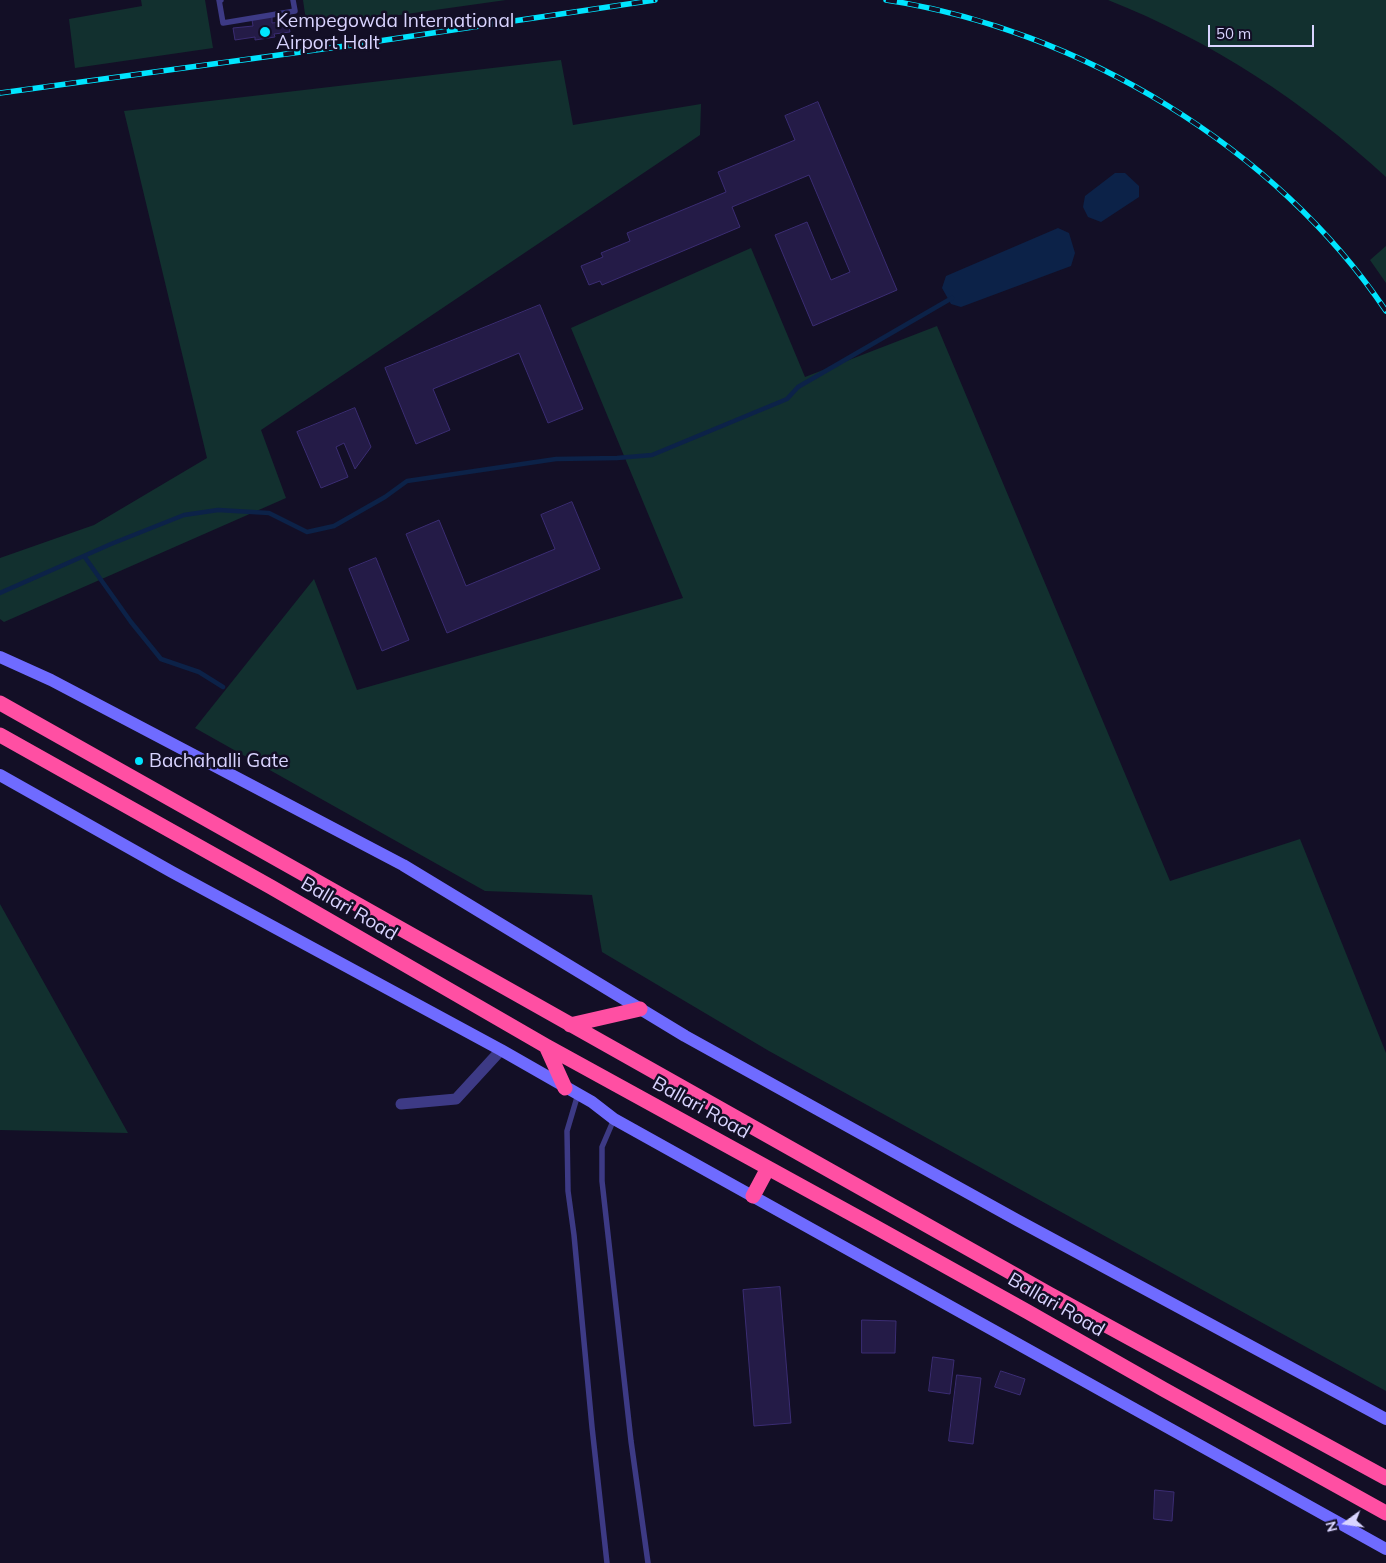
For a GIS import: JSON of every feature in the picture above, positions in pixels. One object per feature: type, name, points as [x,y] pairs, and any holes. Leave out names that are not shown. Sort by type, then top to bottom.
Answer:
[{"type":"highway","name":"Ballari Road","points":[[0,704],[1040,1289],[1386,1478]]},
{"type":"highway","name":"Ballari Road","points":[[0,735],[271,887],[546,1046],[1028,1312],[1386,1513]]},
{"type":"highway","points":[[570,1025],[640,1008]]},
{"type":"highway","points":[[546,1046],[572,1091]]},
{"type":"highway","points":[[753,1196],[768,1168]]},
{"type":"street","points":[[0,657],[51,680],[403,865],[685,1036],[1016,1220],[1386,1419]]},
{"type":"street","points":[[0,774],[172,872],[501,1050],[592,1102],[614,1119],[1386,1549]]},
{"type":"street","points":[[401,1104],[456,1099],[501,1050]]},
{"type":"lane","points":[[222,0],[219,0],[223,23],[295,11],[293,0]]},
{"type":"lane","points":[[572,1091],[567,1131],[568,1191],[607,1563]]},
{"type":"lane","points":[[614,1119],[602,1147],[602,1181],[631,1441],[648,1563]]},
{"type":"green space","points":[[141,0],[205,0],[213,48],[75,68],[69,19],[142,6]]},
{"type":"green space","points":[[303,0],[506,0],[307,28]]},
{"type":"green space","points":[[1108,0],[1386,0],[1386,177],[1323,123],[1255,76],[1184,34]]},
{"type":"green space","points":[[561,60],[573,125],[701,104],[700,135],[261,430],[286,498],[4,622],[0,619],[0,558],[94,525],[207,458],[124,111]]},
{"type":"green space","points":[[1386,246],[1386,283],[1370,260]]},
{"type":"green space","points":[[751,248],[805,377],[937,326],[1170,881],[1300,839],[1386,1053],[1386,1391],[769,1051],[602,952],[592,895],[485,891],[195,728],[314,579],[357,690],[683,598],[571,328]]},
{"type":"green space","points":[[0,904],[128,1133],[0,1130]]},
{"type":"water","points":[[1115,173],[1125,173],[1139,186],[1139,197],[1101,222],[1088,217],[1083,207],[1085,196]]},
{"type":"water","points":[[1058,228],[1069,233],[1075,253],[1071,266],[961,307],[951,304],[942,288],[946,276]]},
{"type":"building","points":[[272,17],[272,23],[288,21],[290,32],[274,34],[275,37],[255,40],[255,37],[235,40],[233,28],[253,26],[252,20]]},
{"type":"building","points":[[818,102],[897,290],[813,326],[775,235],[807,222],[831,280],[850,272],[809,175],[732,207],[740,227],[602,285],[600,281],[589,285],[581,266],[603,257],[601,253],[630,241],[627,233],[726,192],[718,172],[795,140],[785,116]]},
{"type":"building","points":[[540,305],[583,409],[548,423],[519,353],[433,389],[450,430],[416,444],[385,368]]},
{"type":"building","points":[[355,408],[371,447],[355,469],[344,443],[336,447],[348,477],[321,488],[297,432]]},
{"type":"building","points":[[572,502],[600,569],[447,633],[406,534],[439,520],[466,586],[555,549],[541,515]]},
{"type":"building","points":[[376,558],[409,640],[382,651],[349,569]]},
{"type":"building","points":[[780,1287],[791,1423],[754,1426],[743,1290]]},
{"type":"building","points":[[862,1320],[896,1321],[895,1353],[862,1353]]},
{"type":"building","points":[[933,1357],[954,1360],[950,1394],[929,1391]]},
{"type":"building","points":[[1001,1371],[1025,1379],[1020,1395],[995,1387]]},
{"type":"building","points":[[957,1375],[981,1378],[973,1444],[949,1441]]},
{"type":"building","points":[[1155,1490],[1174,1492],[1172,1521],[1154,1519]]},
{"type":"waterway","points":[[0,593],[111,544],[184,515],[218,510],[269,513],[307,532],[334,526],[385,497],[407,481],[556,459],[617,458],[652,455],[787,399],[798,387],[952,298]]},
{"type":"waterway","points":[[84,556],[131,622],[161,659],[199,672],[223,687]]},
{"type":"railway","points":[[0,93],[345,46],[655,0]]},
{"type":"railway","points":[[886,0],[958,15],[1030,38],[1100,68],[1167,105],[1231,149],[1289,198],[1341,252],[1386,311]]},
{"type":"place","name":"Kempegowda International Airport Halt","points":[[265,32]]},
{"type":"place","name":"Bachahalli Gate","points":[[139,761]]}]
